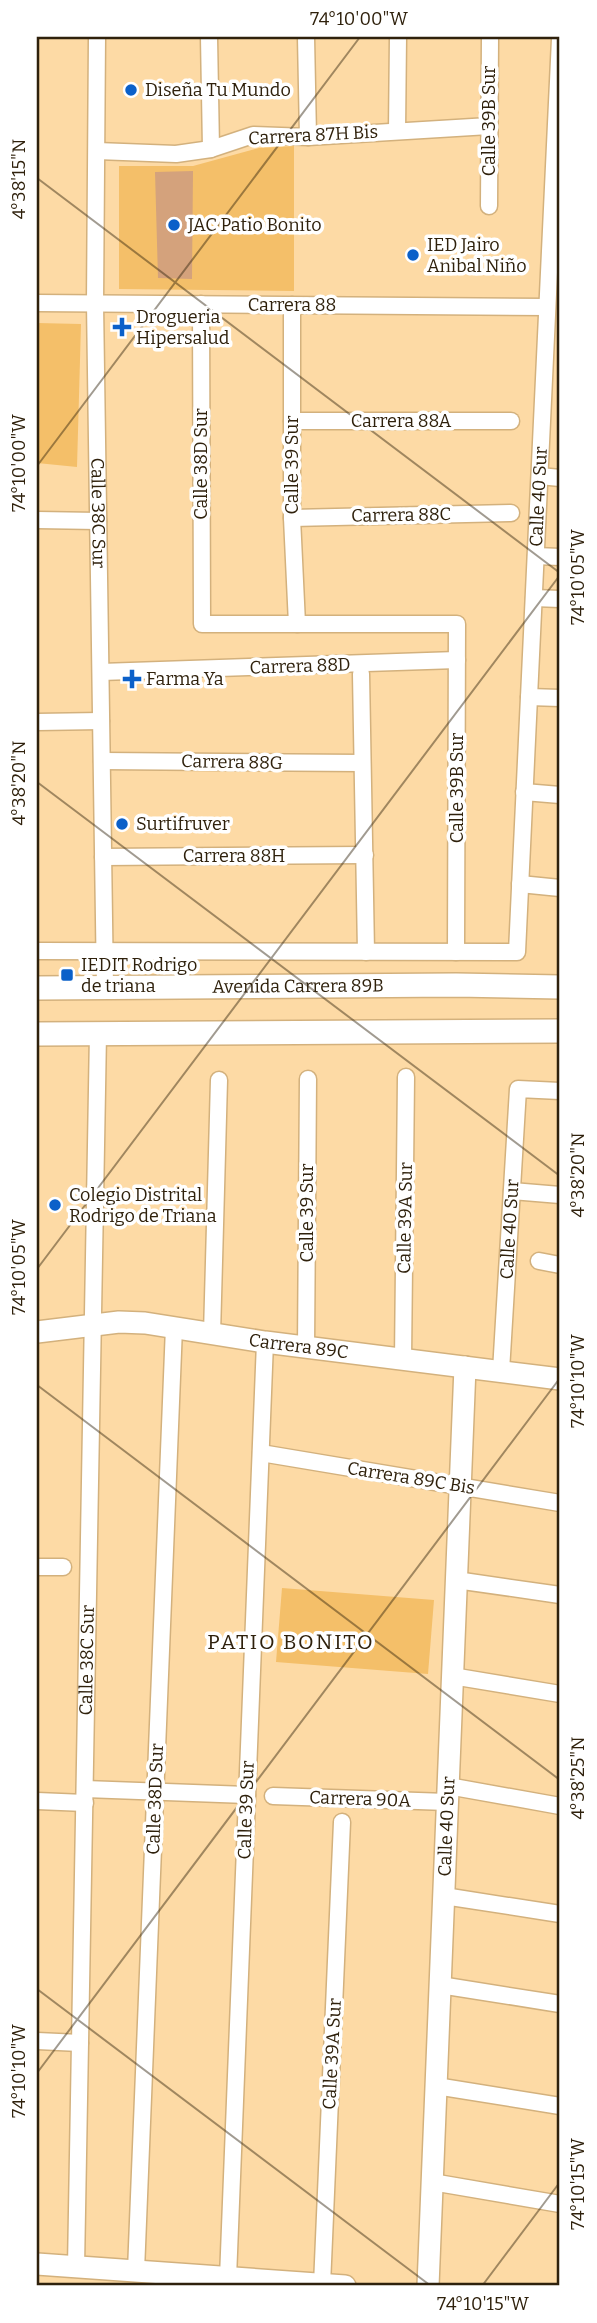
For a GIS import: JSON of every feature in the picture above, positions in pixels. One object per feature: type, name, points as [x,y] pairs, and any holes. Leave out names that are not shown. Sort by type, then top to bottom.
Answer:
[{"type":"main road","name":"Avenida Carrera 89B","points":[[37,988],[443,985],[560,987]]},
{"type":"main road","points":[[37,1034],[560,1031]]},
{"type":"street","name":"Calle 38C Sur","points":[[97,37],[95,303],[105,988]]},
{"type":"street","points":[[209,37],[211,149]]},
{"type":"street","points":[[306,37],[308,137]]},
{"type":"street","points":[[397,131],[398,37]]},
{"type":"street","name":"Calle 39B Sur","points":[[489,206],[490,37]]},
{"type":"street","name":"Calle 40 Sur","points":[[456,952],[517,952],[540,476],[552,391],[560,39]]},
{"type":"street","name":"Carrera 87H Bis","points":[[97,151],[176,154],[211,149],[253,135],[308,137],[489,126]]},
{"type":"street","name":"Carrera 88","points":[[37,303],[292,305],[552,299]]},
{"type":"street","name":"Calle 38D Sur","points":[[201,304],[202,624],[297,624]]},
{"type":"street","name":"Calle 39 Sur","points":[[292,305],[292,518],[297,624]]},
{"type":"street","name":"Carrera 88A","points":[[292,421],[511,421]]},
{"type":"street","points":[[540,476],[560,478]]},
{"type":"street","name":"Carrera 88C","points":[[292,518],[510,513]]},
{"type":"street","points":[[37,520],[99,521]]},
{"type":"street","points":[[536,556],[560,557]]},
{"type":"street","points":[[534,598],[560,599]]},
{"type":"street","name":"Calle 39B Sur","points":[[297,624],[457,624],[456,952]]},
{"type":"street","name":"Carrera 88D","points":[[101,672],[457,660]]},
{"type":"street","points":[[361,674],[366,951]]},
{"type":"street","points":[[529,697],[560,698]]},
{"type":"street","points":[[37,722],[101,720]]},
{"type":"street","name":"Carrera 88G","points":[[102,761],[362,763]]},
{"type":"street","points":[[524,792],[560,795]]},
{"type":"street","name":"Carrera 88H","points":[[103,857],[365,855]]},
{"type":"street","points":[[520,884],[560,888]]},
{"type":"street","points":[[37,951],[456,952]]},
{"type":"street","name":"Calle 38C Sur","points":[[76,2277],[98,1033]]},
{"type":"street","name":"Calle 39A Sur","points":[[403,1360],[406,1077]]},
{"type":"street","name":"Calle 39 Sur","points":[[306,1348],[308,1079]]},
{"type":"street","points":[[212,1334],[219,1080]]},
{"type":"street","name":"Calle 40 Sur","points":[[501,1371],[518,1089],[560,1091]]},
{"type":"street","points":[[512,1191],[560,1195]]},
{"type":"street","points":[[539,1261],[560,1265]]},
{"type":"street","name":"Carrera 89C","points":[[37,1332],[132,1322],[306,1348],[560,1378]]},
{"type":"street","name":"Calle 38D Sur","points":[[136,2271],[174,1327]]},
{"type":"street","name":"Calle 39 Sur","points":[[228,2278],[265,1342]]},
{"type":"street","name":"Calle 40 Sur","points":[[428,2286],[464,1367]]},
{"type":"street","name":"Carrera 89C Bis","points":[[261,1453],[560,1503]]},
{"type":"street","points":[[37,1567],[63,1567]]},
{"type":"street","points":[[456,1580],[560,1595]]},
{"type":"street","points":[[452,1676],[560,1693]]},
{"type":"street","points":[[37,1801],[155,1792],[247,1795]]},
{"type":"street","name":"Carrera 90A","points":[[273,1796],[448,1794],[560,1806]]},
{"type":"street","name":"Calle 39A Sur","points":[[322,2285],[342,1822]]},
{"type":"street","points":[[444,1896],[560,1914]]},
{"type":"street","points":[[440,1985],[560,2004]]},
{"type":"street","points":[[37,2042],[80,2043]]},
{"type":"street","points":[[436,2086],[560,2106]]},
{"type":"street","points":[[432,2182],[560,2204]]},
{"type":"street","points":[[37,2264],[76,2277],[136,2271],[345,2286]]},
{"type":"shaded area","points":[[294,146],[294,291],[119,289],[119,166],[193,166],[259,148]]},
{"type":"shaded area","points":[[37,323],[81,324],[77,467],[37,463]]},
{"type":"shaded area","points":[[282,1588],[434,1600],[428,1674],[276,1662]]},
{"type":"building","name":"JAC Patio Bonito","points":[[193,171],[192,279],[158,278],[155,172]]},
{"type":"place","name":"Diseña Tu Mundo","points":[[131,90]]},
{"type":"place","name":"JAC Patio Bonito","points":[[174,225]]},
{"type":"place","name":"IED Jairo Anibal Niño","points":[[413,255]]},
{"type":"place","name":"Drogueria Hipersalud","points":[[122,327]]},
{"type":"place","name":"Farma Ya","points":[[132,679]]},
{"type":"place","name":"Surtifruver","points":[[122,824]]},
{"type":"place","name":"IEDIT Rodrigo de triana","points":[[67,975]]},
{"type":"place","name":"Colegio Distrital Rodrigo de Triana","points":[[55,1205]]},
{"type":"district","name":"PATIO BONITO","points":[[291,1642]]}]
